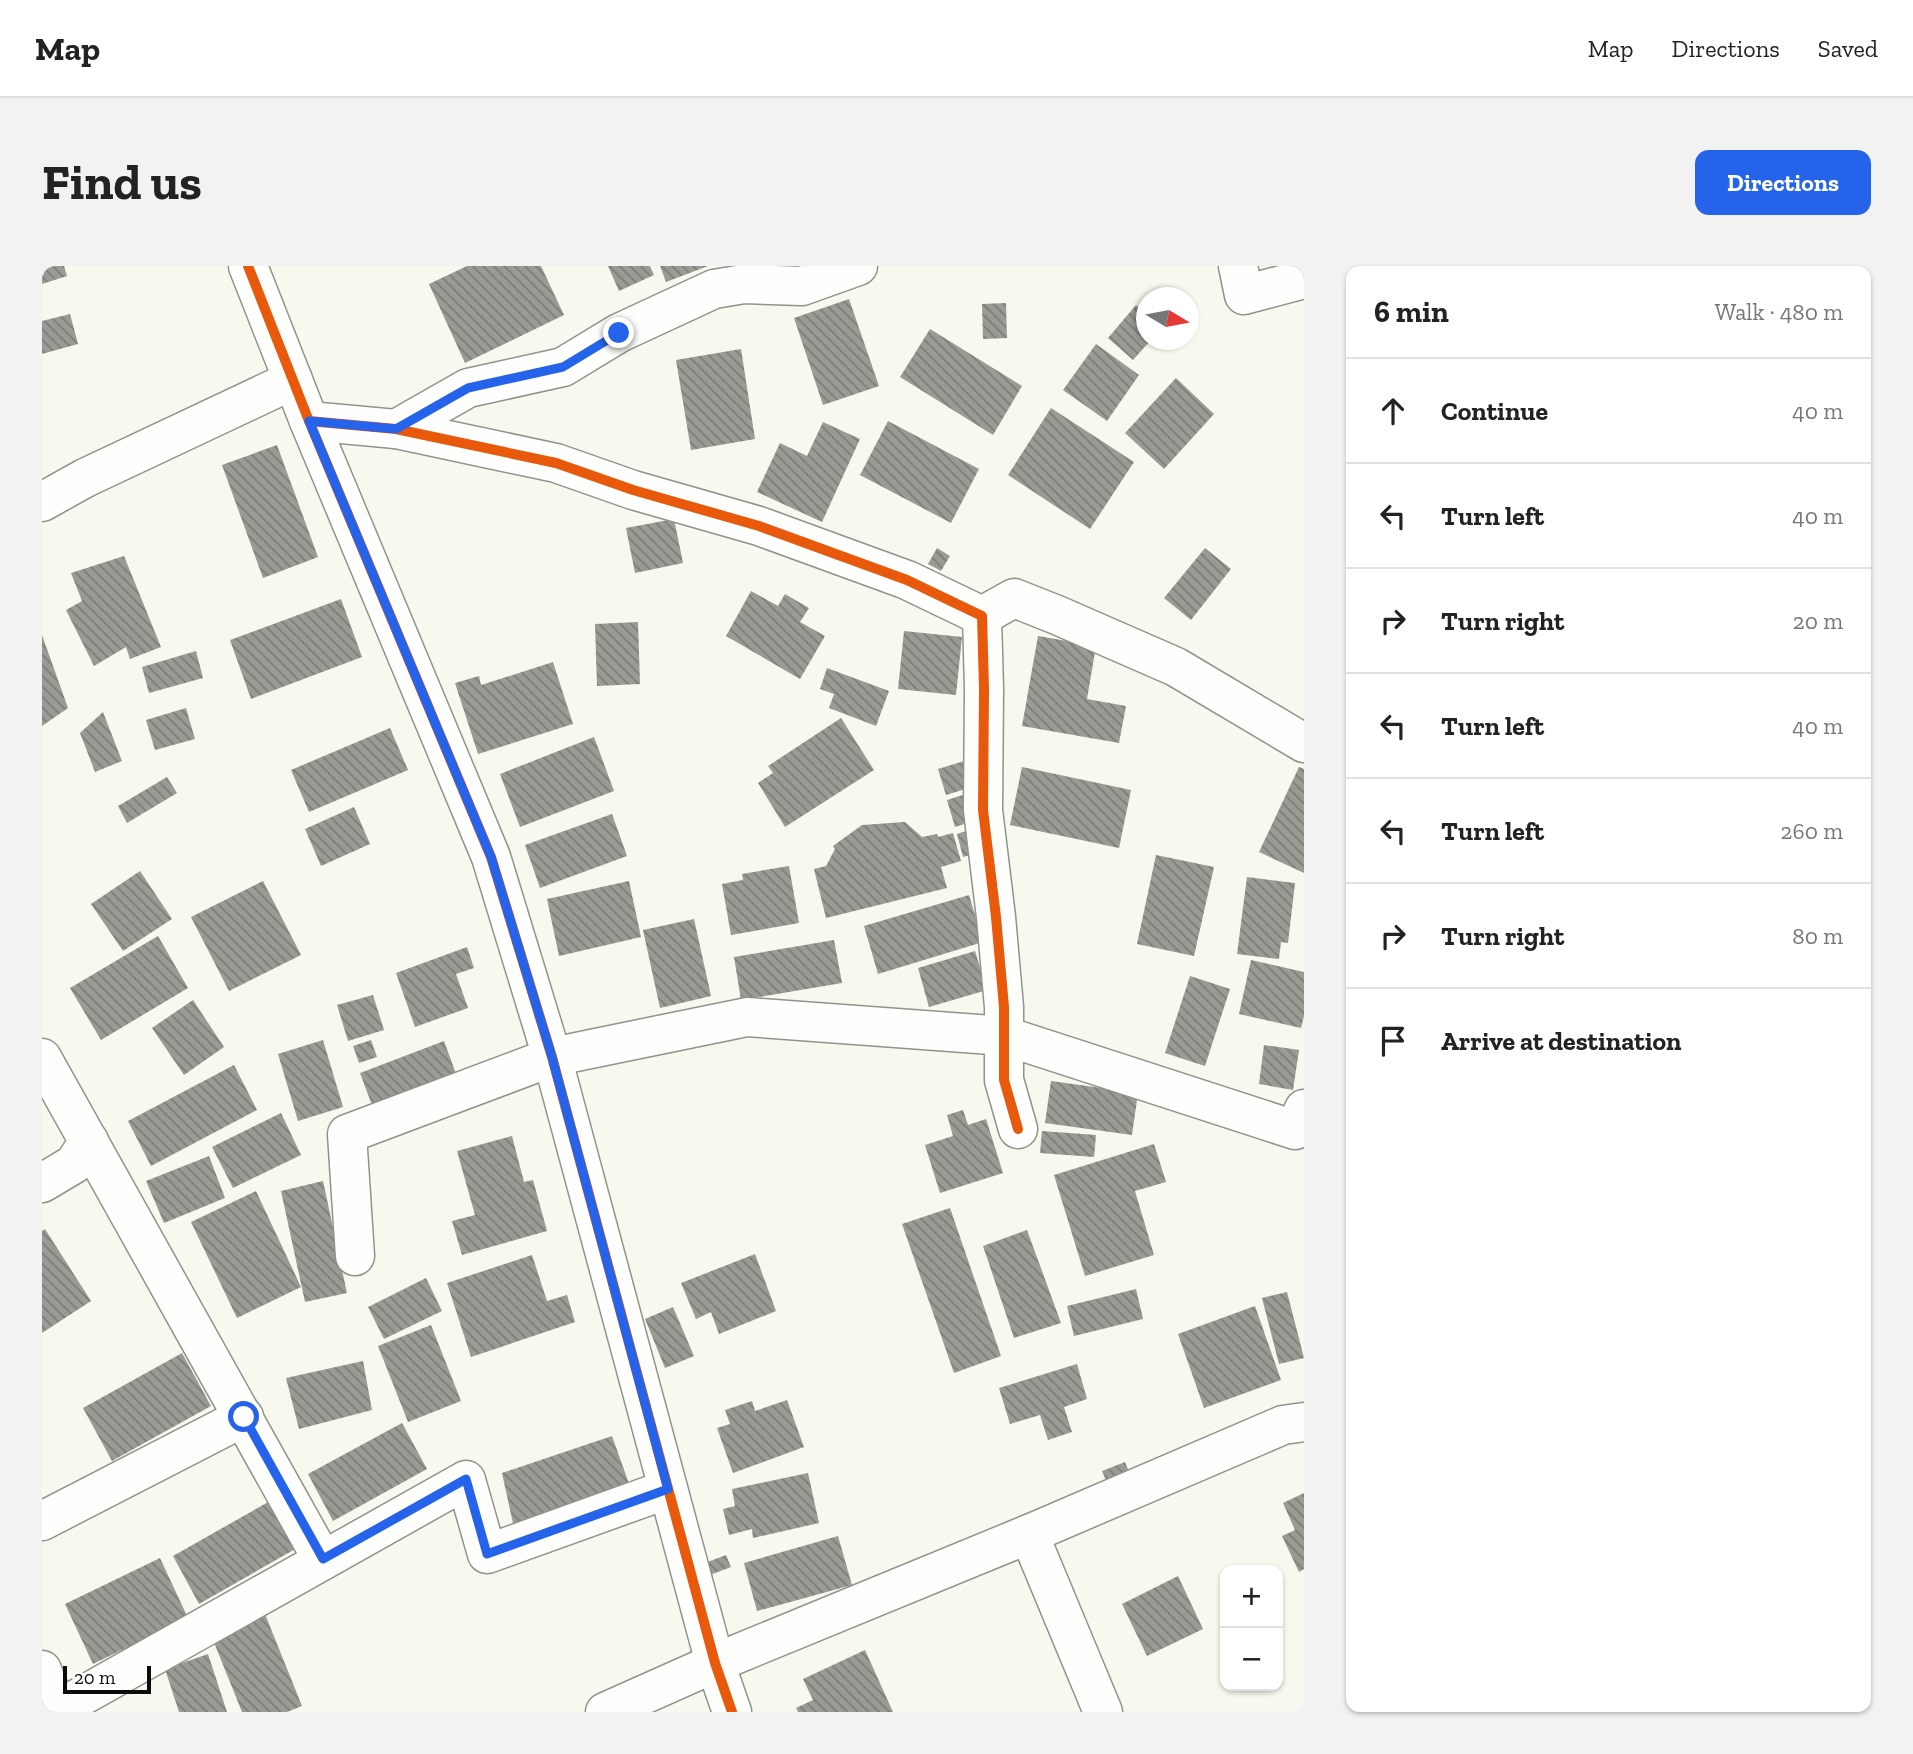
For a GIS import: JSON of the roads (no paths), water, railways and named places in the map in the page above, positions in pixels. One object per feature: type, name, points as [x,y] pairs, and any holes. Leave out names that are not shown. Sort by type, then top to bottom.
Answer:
[{"type":"street","points":[[248,266],[309,421],[491,857],[552,1057],[715,1664],[732,1712]]},
{"type":"street","points":[[396,429],[468,388],[563,367],[619,333],[714,289],[744,284],[802,286],[858,266]]},
{"type":"street","points":[[1238,266],[1244,295],[1304,279]]},
{"type":"street","points":[[42,502],[85,478],[293,380]]},
{"type":"street","points":[[309,421],[396,429],[556,463],[633,491],[759,527],[907,580],[982,616]]},
{"type":"street","points":[[982,616],[1014,598],[1177,667],[1304,743]]},
{"type":"street","points":[[982,616],[983,810],[996,917],[1005,1036],[1004,1080],[1018,1129]]},
{"type":"street","points":[[355,1255],[347,1134],[552,1057],[747,1017],[1005,1036],[1295,1130],[1304,1110]]},
{"type":"street","points":[[42,1058],[323,1559]]},
{"type":"street","points":[[42,1183],[74,1164],[89,1141]]},
{"type":"street","points":[[42,1521],[244,1417]]},
{"type":"street","points":[[605,1712],[1283,1425],[1304,1422]]},
{"type":"street","points":[[42,1670],[57,1710],[466,1479],[487,1554],[668,1489]]},
{"type":"street","points":[[1029,1534],[1103,1712]]}]
